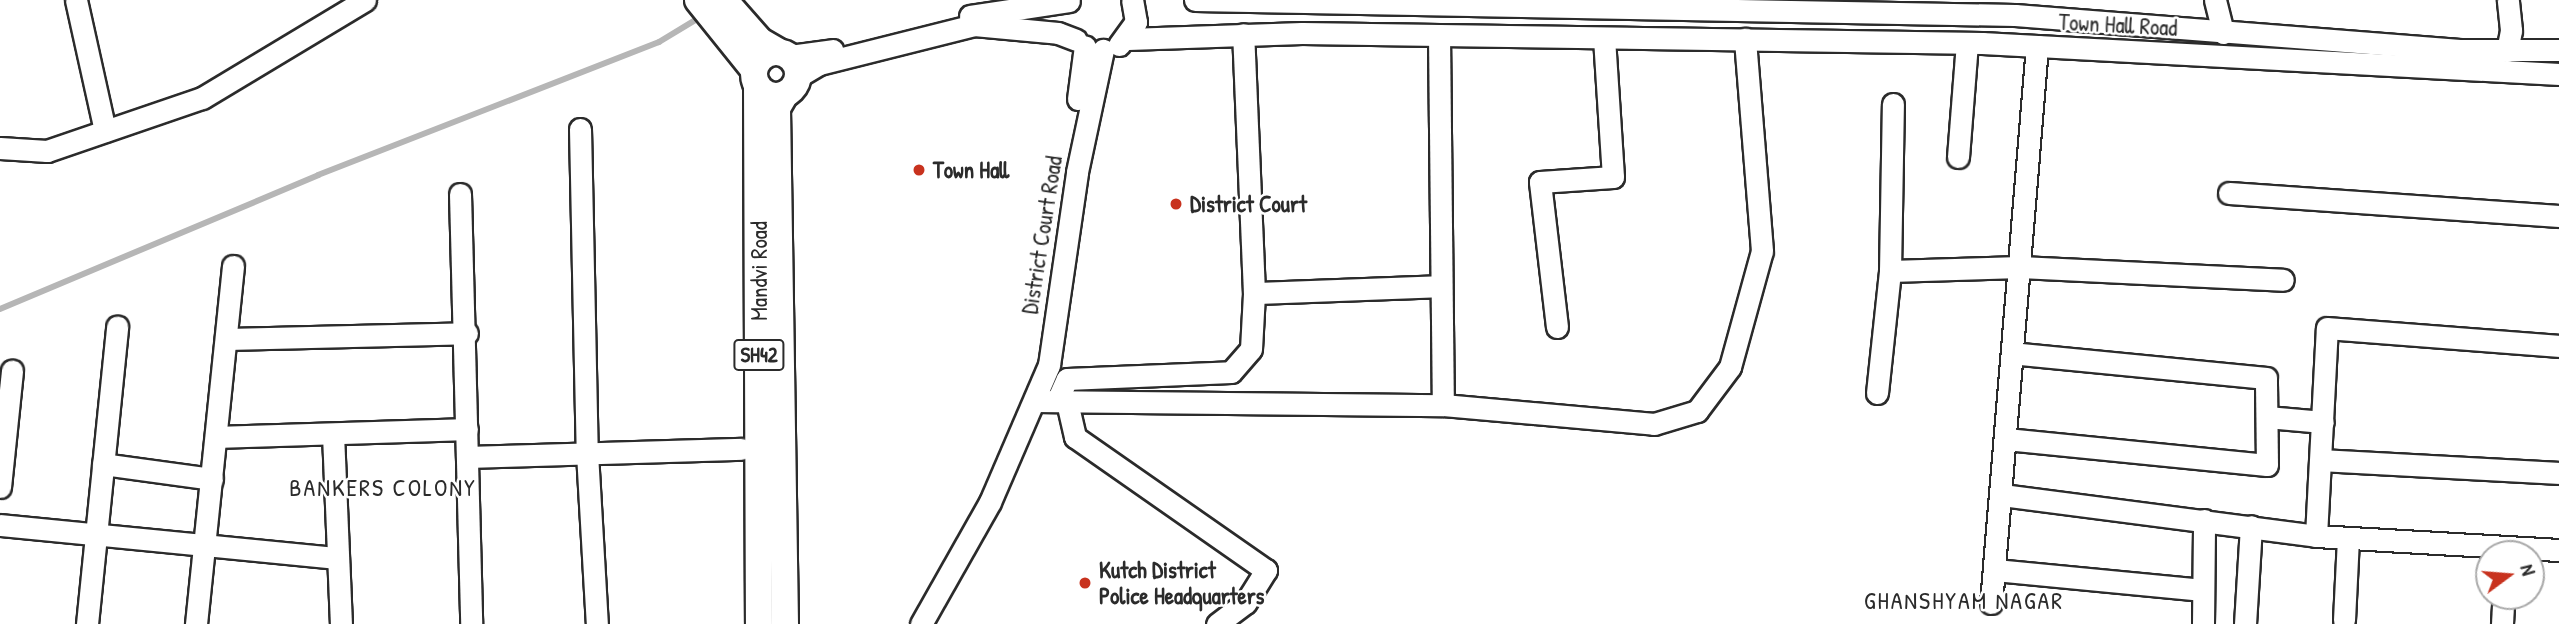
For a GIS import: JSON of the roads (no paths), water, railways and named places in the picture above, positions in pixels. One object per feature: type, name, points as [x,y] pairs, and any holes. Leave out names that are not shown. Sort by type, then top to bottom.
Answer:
[{"type":"main road","points":[[698,0],[771,66]]},
{"type":"main road","points":[[724,0],[771,66]]},
{"type":"main road","name":"Mandvi Road","points":[[759,624],[771,66]]},
{"type":"main road","name":"Mandvi Road","points":[[771,66],[777,108],[785,624]]},
{"type":"street","points":[[76,0],[106,131]]},
{"type":"street","points":[[0,148],[47,151],[202,98],[365,0]]},
{"type":"street","points":[[771,66],[819,64],[974,26],[1058,33],[1088,45],[1128,39],[1136,22],[1132,0]]},
{"type":"street","points":[[1195,0],[2015,15],[2223,33],[2507,51],[2559,50]]},
{"type":"street","points":[[2215,0],[2223,33]]},
{"type":"street","points":[[2507,51],[2511,30],[2508,0]]},
{"type":"street","points":[[771,66],[994,7],[1070,1],[1067,21],[1088,45]]},
{"type":"street","points":[[1217,624],[1245,603],[1266,570],[1075,438],[1062,401],[1067,379],[1231,372],[1251,349],[1254,293],[1243,34]]},
{"type":"street","name":"Town Hall Road","points":[[1128,39],[1243,34],[1967,43],[2553,78]]},
{"type":"street","points":[[1439,35],[1443,405]]},
{"type":"street","points":[[1557,327],[1540,182],[1613,177],[1604,38]]},
{"type":"street","points":[[1035,401],[1443,405],[1654,424],[1697,411],[1713,395],[1730,367],[1762,251],[1745,39]]},
{"type":"street","points":[[1958,157],[1967,43]]},
{"type":"street","name":"District Court Road","points":[[921,624],[990,502],[1049,365],[1077,172],[1088,45]]},
{"type":"street","name":"District Court Road","points":[[1025,426],[1088,45]]},
{"type":"street","points":[[1991,603],[2037,46]]},
{"type":"street","points":[[1877,393],[1890,271],[1893,104]]},
{"type":"street","points":[[580,129],[587,453],[597,624]]},
{"type":"street","points":[[2229,193],[2559,216]]},
{"type":"street","points":[[460,194],[467,333],[471,624]]},
{"type":"street","points":[[196,624],[233,266]]},
{"type":"street","points":[[1890,271],[2020,267],[2283,280]]},
{"type":"street","points":[[1254,293],[1441,286]]},
{"type":"street","points":[[88,624],[117,327]]},
{"type":"street","points":[[2316,536],[2327,328],[2559,346]]},
{"type":"street","points":[[227,339],[467,333]]},
{"type":"street","points":[[2006,439],[2267,465],[2266,377],[2013,353]]},
{"type":"street","points":[[0,487],[12,371]]},
{"type":"street","points":[[2267,417],[2322,422]]},
{"type":"street","points":[[217,437],[467,429]]},
{"type":"street","points":[[333,434],[341,624]]},
{"type":"street","points":[[469,457],[741,449]]},
{"type":"street","points":[[2320,460],[2559,473]]},
{"type":"street","points":[[103,464],[212,479]]},
{"type":"street","points":[[2002,495],[2316,536],[2559,550]]},
{"type":"street","points":[[2203,624],[2204,520]]},
{"type":"street","points":[[0,525],[205,543],[257,553],[337,558]]},
{"type":"street","points":[[2245,624],[2251,526]]},
{"type":"street","points":[[2344,620],[2348,537]]},
{"type":"street","points":[[1995,570],[2203,590]]},
{"type":"waterway","points":[[0,309],[318,175],[659,42],[702,16]]},
{"type":"place","name":"Town Hall","points":[[919,170]]},
{"type":"place","name":"District Court","points":[[1176,204]]},
{"type":"place","name":"Kutch District Police Headquarters","points":[[1085,583]]},
{"type":"district","name":"BANKERS COLONY","points":[[383,488]]},
{"type":"district","name":"GHANSHYAM NAGAR","points":[[1964,601]]}]
